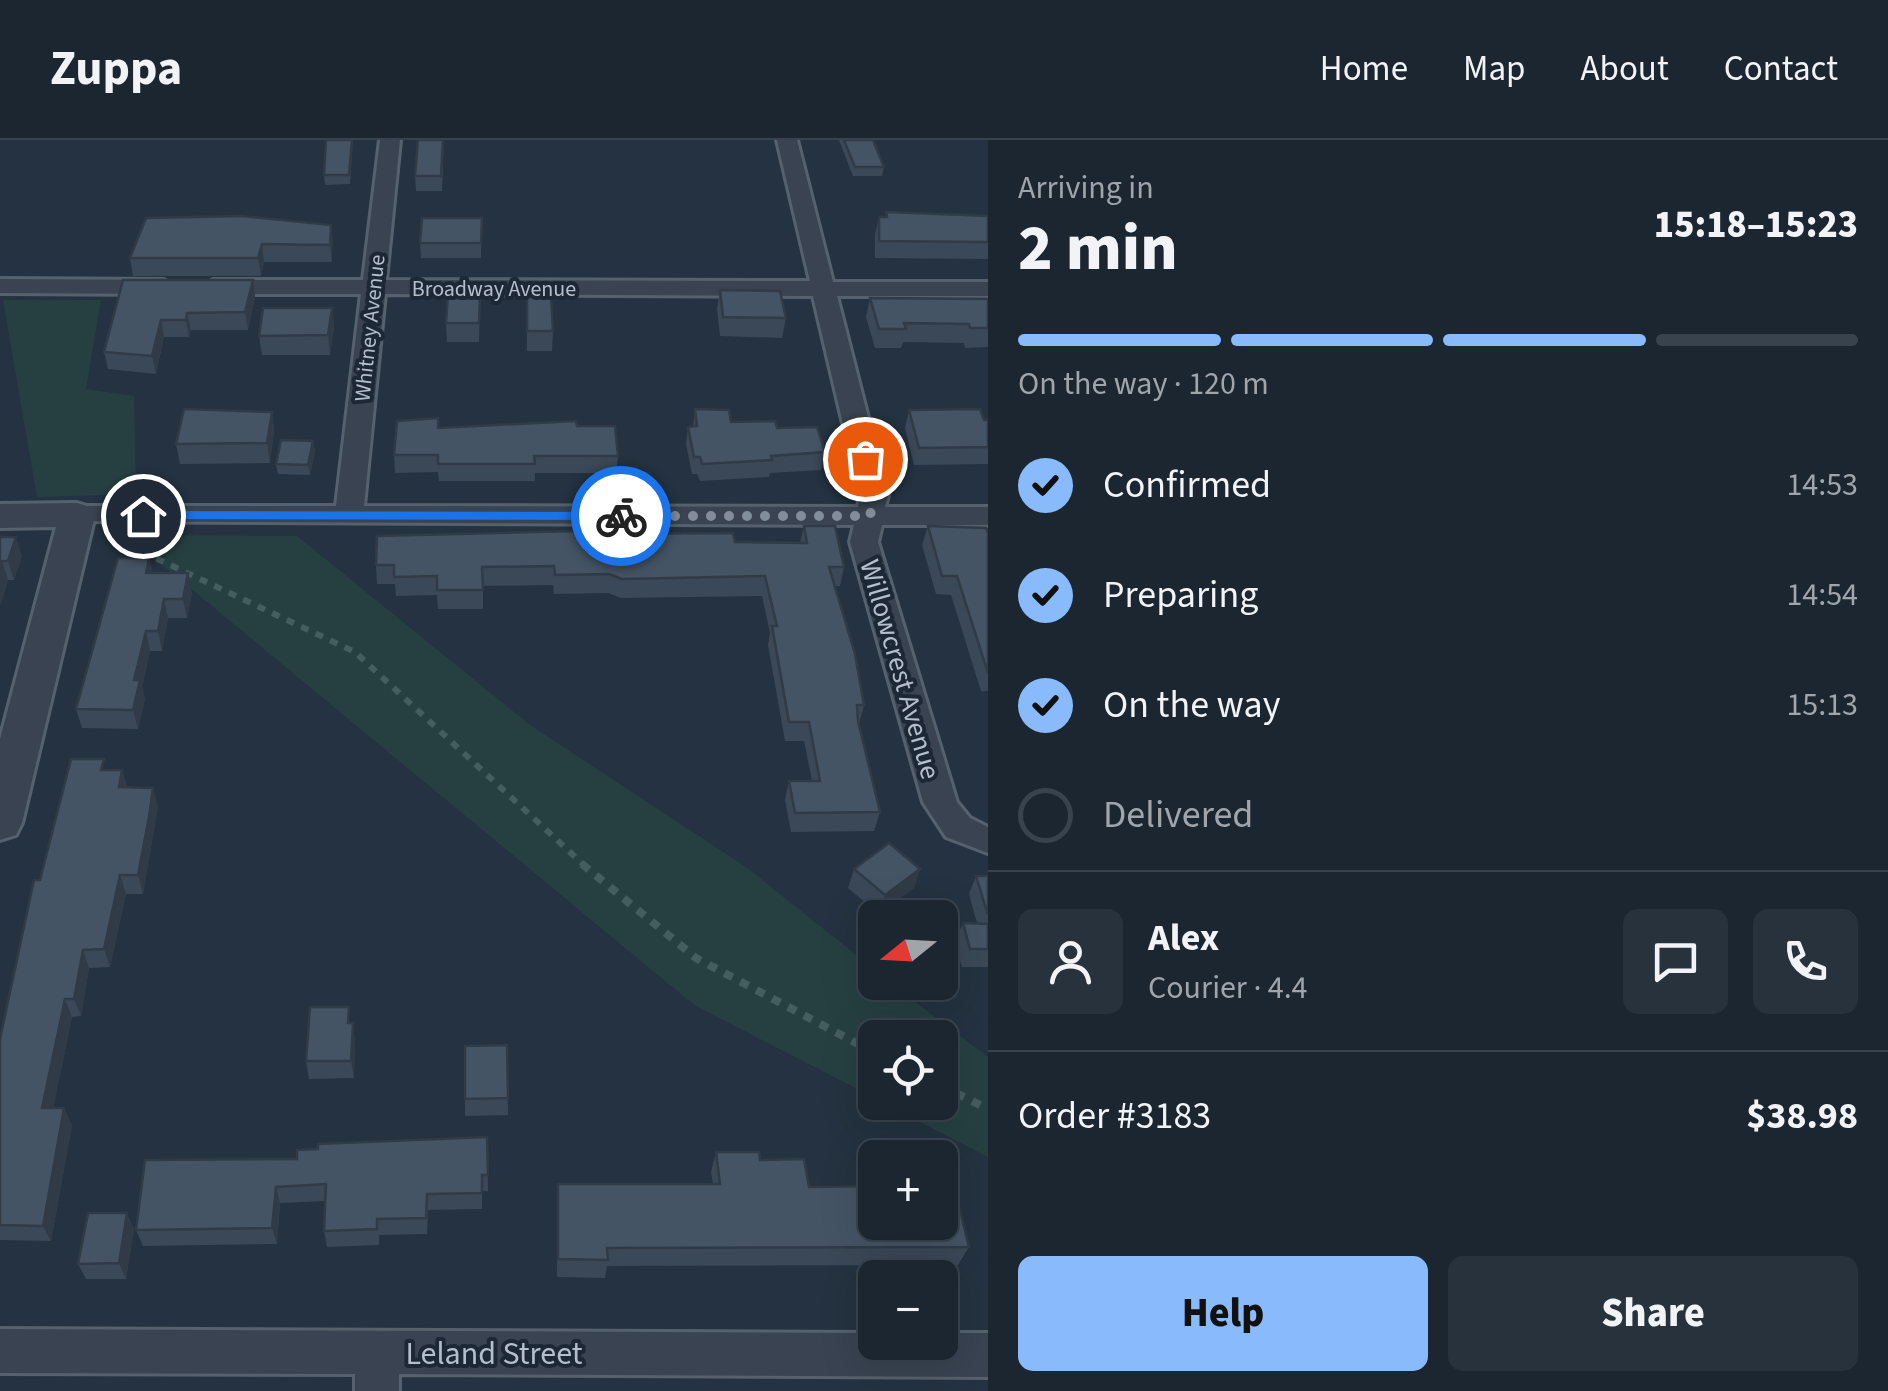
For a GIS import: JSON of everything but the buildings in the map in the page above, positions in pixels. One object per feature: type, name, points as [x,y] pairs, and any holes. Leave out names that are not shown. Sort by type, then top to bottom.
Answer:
[{"type":"street","name":"Whitney Avenue","points":[[349,516],[390,140]]},
{"type":"street","name":"Willowcrest Avenue","points":[[787,140],[874,496],[864,542],[940,802],[948,822],[979,838]]},
{"type":"street","name":"Broadway Avenue","points":[[0,286],[988,289]]},
{"type":"street","points":[[0,516],[91,525],[349,516],[988,516]]},
{"type":"street","points":[[0,823],[91,525]]},
{"type":"street","name":"Leland Street","points":[[0,1351],[378,1371],[988,1355]]},
{"type":"path","points":[[91,525],[355,652],[570,854],[696,958],[858,1044]]},
{"type":"path","points":[[958,1094],[988,1109]]},
{"type":"green space","points":[[3,300],[101,300],[86,389],[134,396],[136,494],[37,497]]},
{"type":"green space","points":[[126,535],[297,536],[530,725],[746,867],[858,956],[858,1000],[913,1000],[939,1020],[858,1020],[858,1089],[694,1005]]},
{"type":"green space","points":[[958,1034],[988,1057],[988,1157],[916,1120],[958,1120]]},
{"type":"way so far","points":[[621,516],[870,516],[874,496],[865,459]]},
{"type":"route","points":[[143,516],[621,516]]}]
